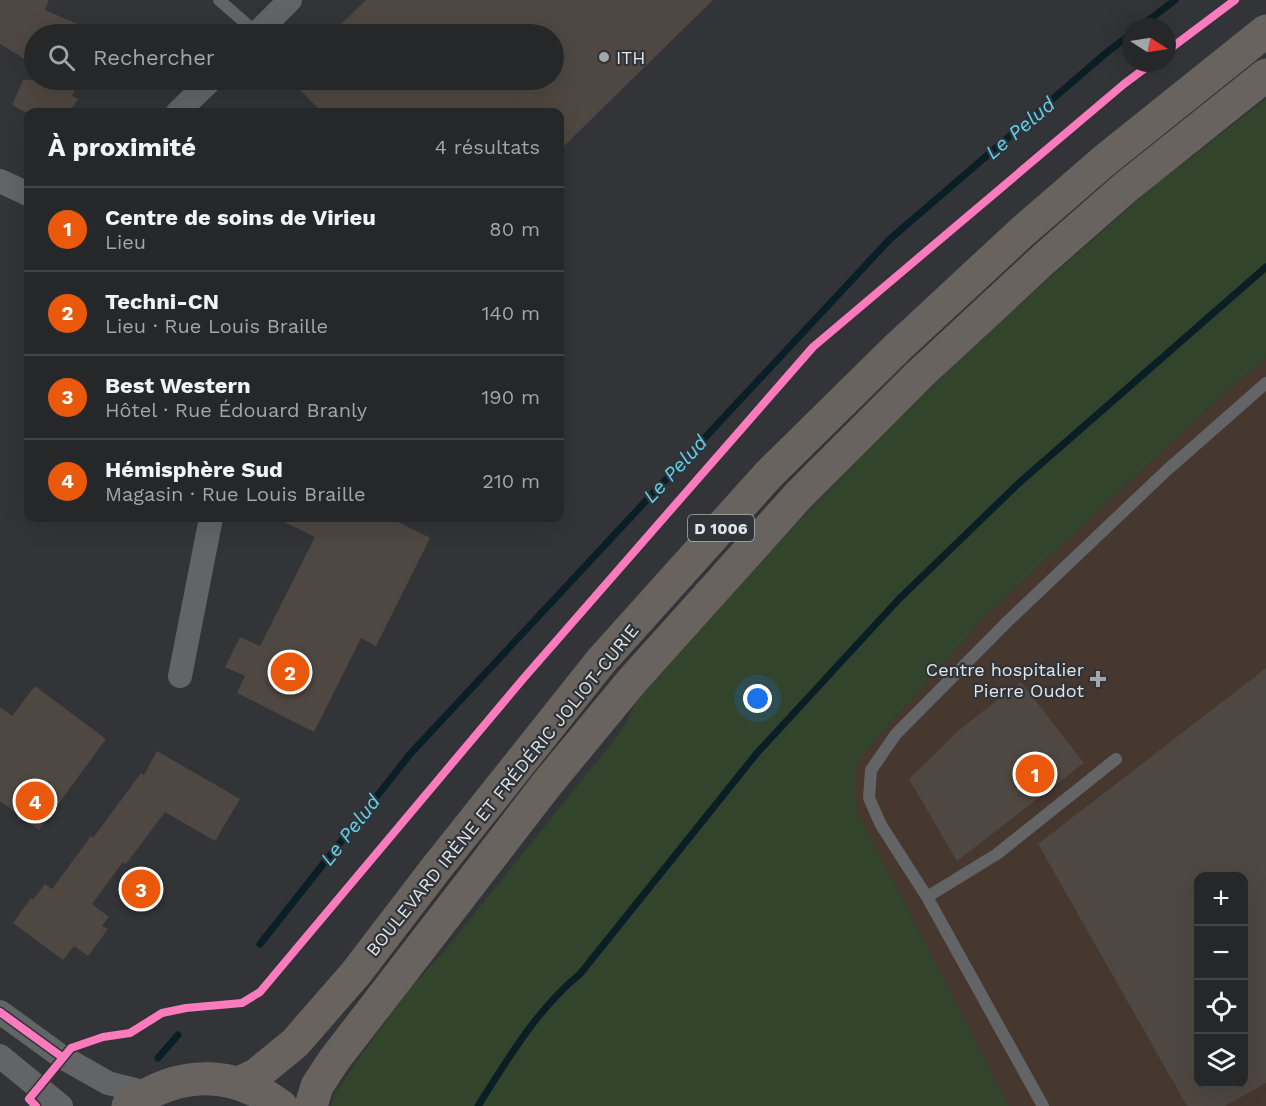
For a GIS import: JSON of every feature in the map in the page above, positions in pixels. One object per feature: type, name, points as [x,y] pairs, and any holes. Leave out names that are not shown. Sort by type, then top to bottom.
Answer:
[{"type":"main road","name":"BOULEVARD IRÈNE ET FRÉDÉRIC JOLIOT-CURIE","points":[[238,1083],[256,1075],[296,1043],[356,973],[434,871],[601,662],[769,474],[897,348],[1023,231],[1105,160],[1266,32]]},
{"type":"main road","name":"BOULEVARD IRÈNE ET FRÉDÉRIC JOLIOT-CURIE","points":[[310,1106],[317,1086],[334,1060],[547,784],[632,681],[799,495],[919,375],[1044,259],[1126,188],[1266,75]]},
{"type":"main road","points":[[138,1099],[176,1081],[208,1078],[238,1083],[263,1093],[281,1106]]},
{"type":"street","points":[[266,24],[290,0]]},
{"type":"street","points":[[182,108],[201,90]]},
{"type":"street","points":[[0,182],[24,192]]},
{"type":"street","points":[[180,676],[210,522]]},
{"type":"street","points":[[0,1012],[62,1057],[138,1099]]},
{"type":"street","points":[[0,1056],[61,1106]]},
{"type":"lane","points":[[219,0],[245,24]]},
{"type":"lane","points":[[1043,1106],[927,897],[881,825],[869,798],[871,770],[897,734],[1008,621],[1167,471],[1266,383]]},
{"type":"lane","points":[[927,897],[997,854],[1116,759]]},
{"type":"shaded area","name":"Centre hospitalier Pierre Oudot","points":[[1266,359],[1266,1106],[563,1106],[873,743],[986,615],[1231,387]]},
{"type":"green space","points":[[1266,99],[1266,359],[1231,387],[986,615],[857,763],[854,787],[856,810],[1009,1106],[331,1106],[334,1094],[407,991],[442,954],[622,730],[637,700],[760,562],[875,441],[995,326],[1155,185]]},
{"type":"building","points":[[0,0],[49,0],[45,10],[77,24],[24,24],[24,59],[0,44]]},
{"type":"building","name":"ITH","points":[[366,0],[713,0],[564,146],[564,108],[318,108],[300,90],[564,90],[564,24],[341,24]]},
{"type":"building","points":[[23,80],[24,90],[75,90],[72,96],[78,99],[72,108],[24,108],[24,111],[12,105]]},
{"type":"building","points":[[284,522],[398,522],[430,538],[376,646],[361,638],[314,732],[237,693],[245,676],[225,667],[240,637],[260,646],[315,537]]},
{"type":"building","points":[[1266,668],[1266,1083],[1225,1106],[1187,1106],[1038,844]]},
{"type":"building","points":[[1021,682],[1084,763],[957,861],[909,779],[959,730]]},
{"type":"building","points":[[35,686],[106,739],[39,830],[0,801],[0,707],[12,716]]},
{"type":"building","points":[[157,751],[240,799],[215,841],[165,812],[126,864],[123,862],[92,904],[109,917],[102,926],[108,929],[88,956],[74,946],[63,960],[13,923],[31,898],[33,900],[45,884],[52,889],[141,773],[144,775]]},
{"type":"waterway","name":"Le Pelud","points":[[1152,18],[1175,0]]},
{"type":"waterway","name":"Le Pelud","points":[[260,944],[411,753],[890,239],[1122,41]]},
{"type":"waterway","name":"Le Pelud","points":[[478,1106],[536,1019],[580,974],[757,753],[899,599],[1019,483],[1266,267]]},
{"type":"waterway","points":[[158,1058],[178,1035]]},
{"type":"cycle path","points":[[1176,44],[1235,0]]},
{"type":"cycle path","points":[[36,1106],[29,1099],[71,1048],[103,1037],[130,1033],[162,1013],[186,1008],[242,1003],[260,992],[523,679],[813,347],[1140,72]]},
{"type":"cycle path","points":[[0,1012],[62,1057]]},
{"type":"place","name":"ITH","points":[[604,57]]},
{"type":"place","name":"Techni-CN","points":[[290,672]]},
{"type":"place","name":"Centre hospitalier Pierre Oudot","points":[[1098,679]]},
{"type":"place","name":"Centre de soins de Virieu","points":[[1035,774]]},
{"type":"place","name":"Hémisphère Sud","points":[[35,801]]},
{"type":"place","name":"Best Western","points":[[141,889]]}]
